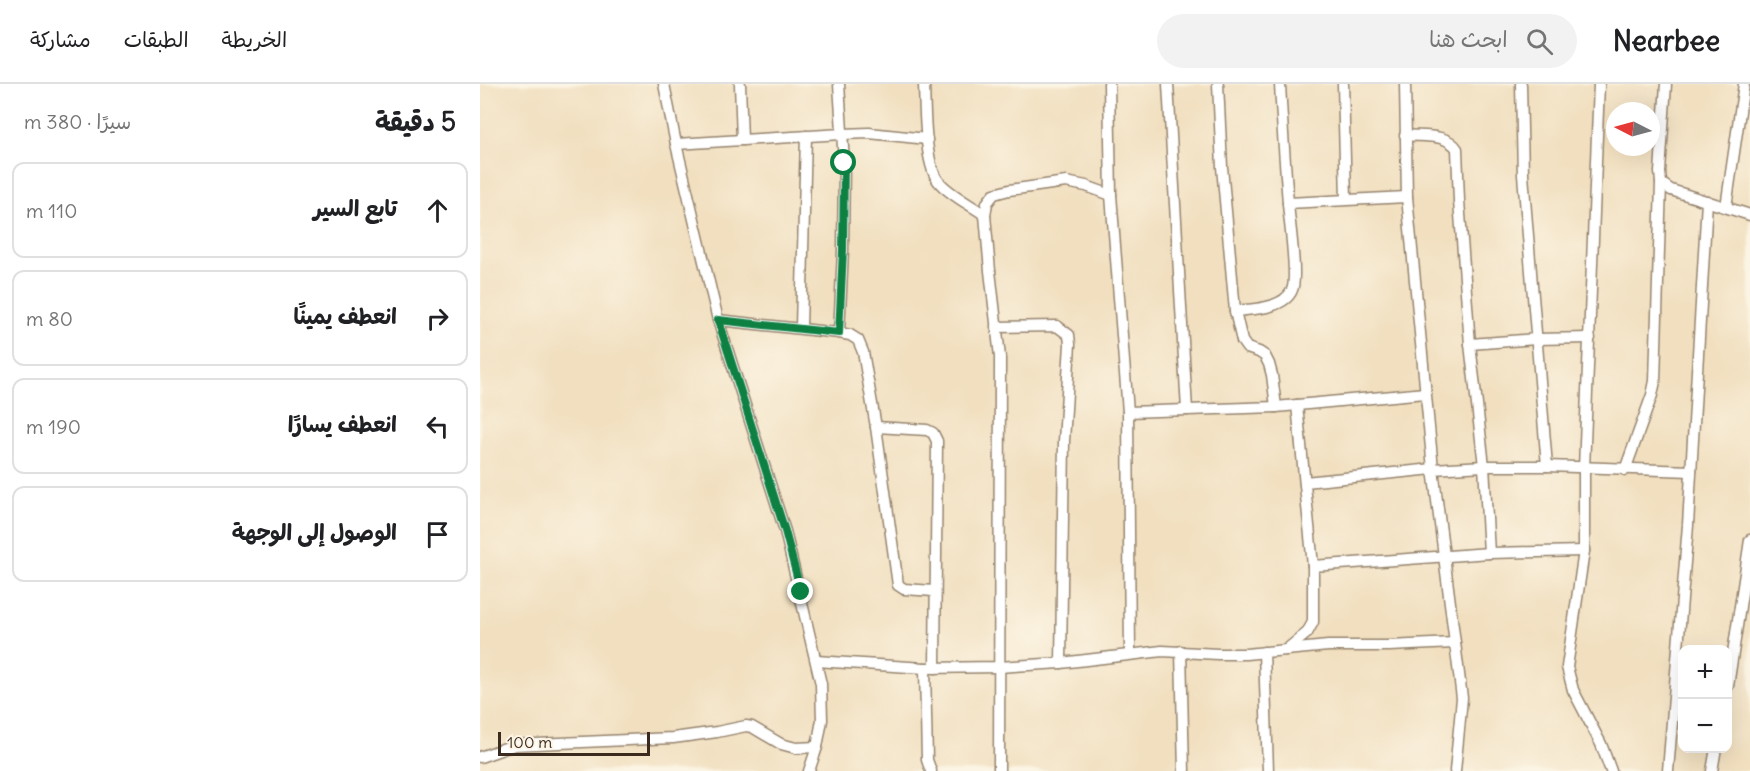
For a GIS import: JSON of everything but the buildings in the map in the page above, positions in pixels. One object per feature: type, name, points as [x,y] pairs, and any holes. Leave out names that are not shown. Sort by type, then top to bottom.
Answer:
[{"type":"street","points":[[664,84],[718,320],[785,531],[821,684],[822,720],[817,747],[809,771]]},
{"type":"street","points":[[740,84],[742,140]]},
{"type":"street","points":[[839,84],[843,250],[839,333]]},
{"type":"street","points":[[924,84],[931,168],[938,181],[946,189],[986,215]]},
{"type":"street","points":[[1109,84],[1111,195],[1128,412],[1130,653]]},
{"type":"street","points":[[1168,84],[1187,410]]},
{"type":"street","points":[[1218,84],[1222,167],[1235,311],[1242,341],[1247,348],[1265,356],[1269,364],[1276,407]]},
{"type":"street","points":[[1235,311],[1267,307],[1281,301],[1292,291],[1295,278],[1280,84]]},
{"type":"street","points":[[1342,84],[1346,199]]},
{"type":"street","points":[[1405,84],[1407,197],[1425,393],[1443,557],[1462,698],[1455,771]]},
{"type":"street","points":[[1521,84],[1523,175],[1547,466]]},
{"type":"street","points":[[1599,84],[1584,469],[1584,550],[1567,667],[1573,690],[1601,744],[1611,771]]},
{"type":"street","points":[[1625,470],[1652,395],[1654,381],[1661,163],[1666,84]]},
{"type":"street","points":[[1726,207],[1744,84]]},
{"type":"street","points":[[676,144],[842,134],[927,139]]},
{"type":"street","points":[[1405,135],[1442,138],[1452,142],[1457,149],[1470,344],[1484,466],[1489,553]]},
{"type":"street","points":[[801,328],[806,136]]},
{"type":"street","points":[[999,771],[1000,357],[986,215],[987,203],[994,194],[1009,190],[1066,182],[1111,195]]},
{"type":"street","points":[[1661,183],[1671,190],[1750,215]]},
{"type":"street","points":[[1288,204],[1407,197]]},
{"type":"street","points":[[1668,771],[1688,525],[1707,201]]},
{"type":"street","points":[[718,320],[839,333],[858,339],[863,352],[876,427],[897,585],[904,589],[934,591]]},
{"type":"street","points":[[996,327],[1057,326],[1069,335],[1064,441],[1061,663]]},
{"type":"street","points":[[1470,344],[1590,338]]},
{"type":"street","points":[[1128,412],[1276,407],[1425,393]]},
{"type":"street","points":[[1286,650],[1307,633],[1313,622],[1313,566],[1297,405]]},
{"type":"street","points":[[876,427],[927,430],[933,433],[937,441],[927,760],[931,771]]},
{"type":"street","points":[[1305,482],[1484,466],[1691,471]]},
{"type":"street","points":[[1732,659],[1750,540]]},
{"type":"street","points":[[1313,566],[1489,553],[1584,550]]},
{"type":"street","points":[[816,661],[930,668],[999,667],[1061,663],[1130,653],[1180,651],[1228,654],[1328,646],[1455,643]]},
{"type":"street","points":[[1180,651],[1184,771]]},
{"type":"street","points":[[1264,652],[1268,771]]},
{"type":"street","points":[[480,757],[514,745],[673,738],[746,726],[752,727],[781,744],[796,748],[817,747]]},
{"type":"street","points":[[1712,771],[1715,753]]},
{"type":"route","points":[[801,592],[764,461],[718,320],[839,333],[844,163]]}]
